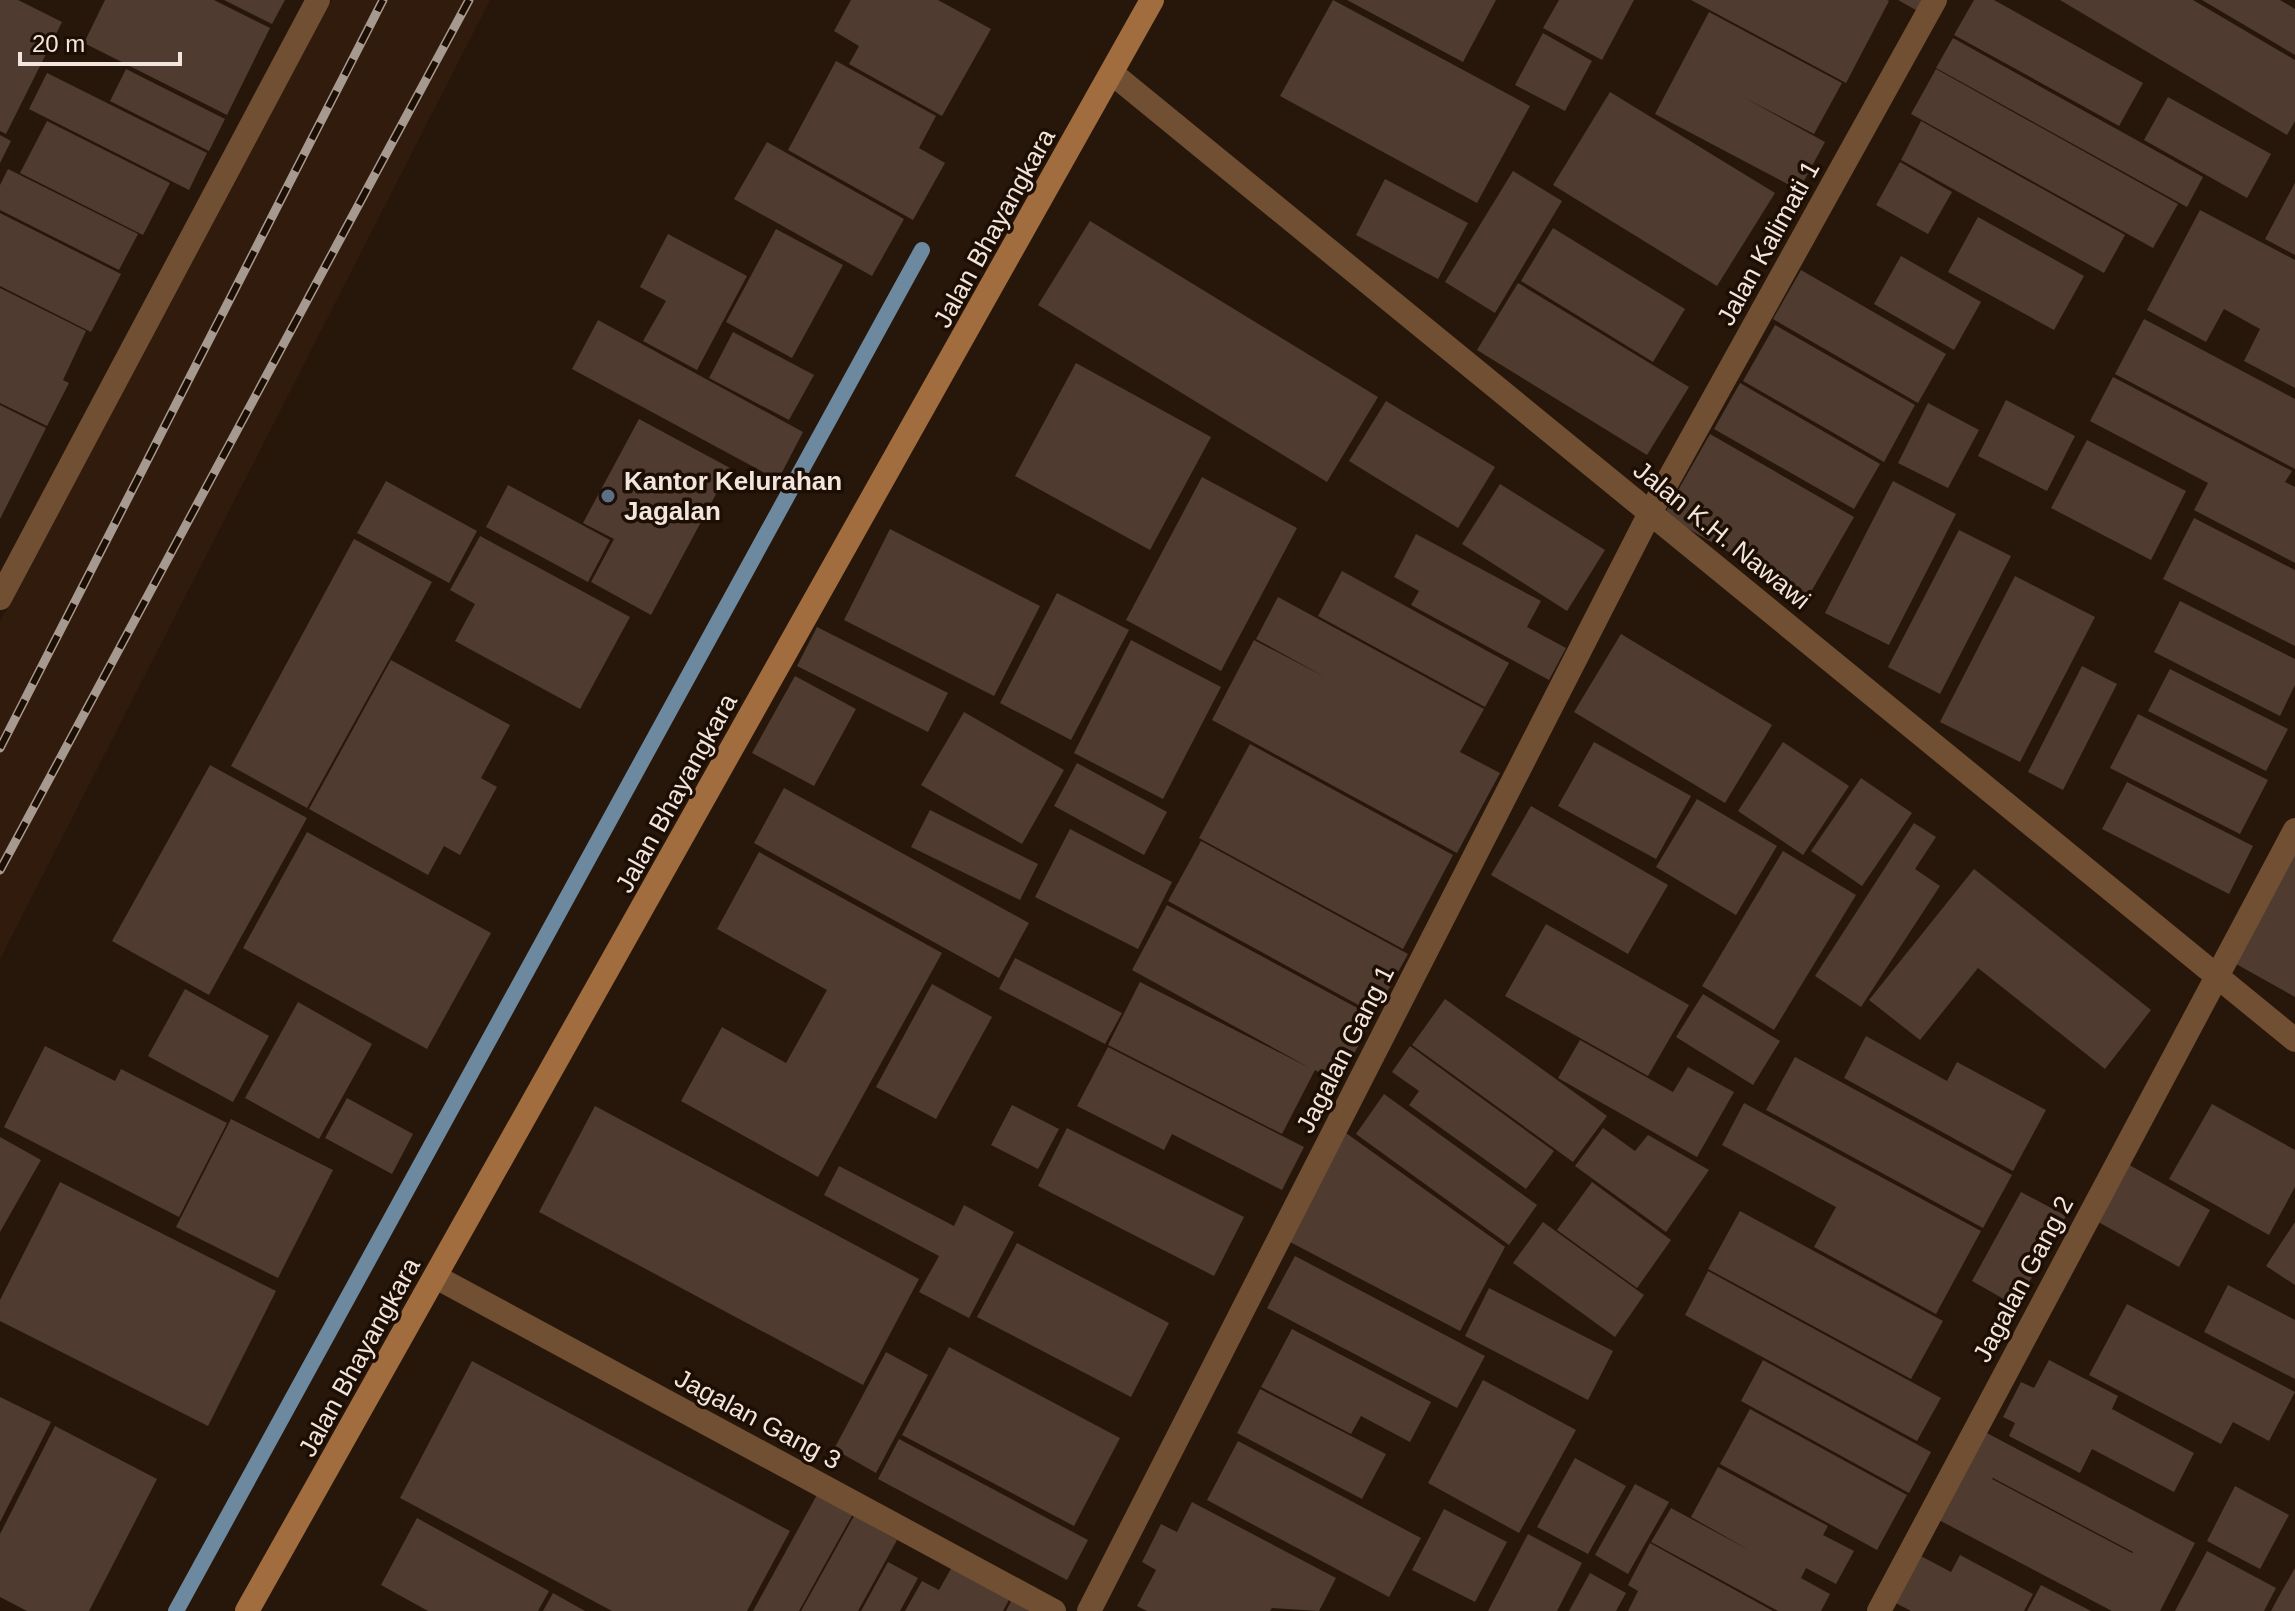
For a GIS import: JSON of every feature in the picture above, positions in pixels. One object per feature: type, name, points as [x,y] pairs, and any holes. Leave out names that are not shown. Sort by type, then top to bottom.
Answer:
[{"type":"main road","name":"Jalan Bhayangkara","points":[[247,1611],[1152,0]]},
{"type":"street","points":[[0,598],[318,0]]},
{"type":"street","name":"Jalan Kalimati 1","points":[[1650,513],[1935,0]]},
{"type":"street","name":"Jalan K.H. Nawawi","points":[[1113,74],[2295,1040]]},
{"type":"street","name":"Jagalan Gang 1","points":[[1089,1611],[1650,513]]},
{"type":"street","name":"Jagalan Gang 2","points":[[1879,1611],[2295,830]]},
{"type":"street","name":"Jagalan Gang 3","points":[[436,1277],[1054,1611]]},
{"type":"shaded area","points":[[332,0],[490,0],[0,959],[0,622],[89,448]]},
{"type":"building","points":[[0,0],[18,0],[62,22],[6,134],[0,131]]},
{"type":"building","points":[[105,0],[214,0],[270,28],[227,115],[84,43]]},
{"type":"building","points":[[224,0],[285,0],[272,24]]},
{"type":"building","points":[[851,0],[938,0],[991,29],[942,116],[849,64],[859,46],[834,31]]},
{"type":"building","points":[[1333,0],[1530,106],[1477,203],[1280,96]]},
{"type":"building","points":[[1347,0],[1496,0],[1463,62]]},
{"type":"building","points":[[1559,0],[1634,0],[1602,60],[1543,28]]},
{"type":"building","points":[[1691,0],[1887,0],[1889,1],[1846,83]]},
{"type":"building","points":[[1898,0],[1930,0],[1923,14]]},
{"type":"building","points":[[1974,0],[1994,0],[2143,83],[2119,126],[1954,35]]},
{"type":"building","points":[[2060,0],[2193,0],[2295,60],[2295,121],[2287,135]]},
{"type":"building","points":[[2202,0],[2280,0],[2295,9],[2295,55]]},
{"type":"building","points":[[1709,12],[1842,83],[1814,134],[1743,97],[1825,142],[1799,190],[1655,114]]},
{"type":"building","points":[[1543,33],[1592,61],[1565,111],[1515,85]]},
{"type":"building","points":[[1953,38],[2203,177],[2187,207],[1936,68]]},
{"type":"building","points":[[836,61],[936,116],[919,148],[945,163],[913,220],[788,150]]},
{"type":"building","points":[[126,69],[225,119],[209,151],[110,101]]},
{"type":"building","points":[[1936,69],[2178,204],[2153,248],[1911,114]]},
{"type":"building","points":[[47,73],[207,153],[189,190],[29,109]]},
{"type":"building","points":[[1610,92],[1775,193],[1717,286],[1553,185]]},
{"type":"building","points":[[2168,97],[2271,154],[2247,198],[2144,140]]},
{"type":"building","points":[[47,121],[170,183],[143,235],[20,173]]},
{"type":"building","points":[[1921,121],[2125,235],[2104,273],[1901,160]]},
{"type":"building","points":[[0,135],[11,141],[0,163]]},
{"type":"building","points":[[767,142],[904,219],[872,276],[734,199]]},
{"type":"building","points":[[1900,162],[1952,192],[1928,234],[1876,205]]},
{"type":"building","points":[[8,169],[138,234],[119,270],[0,210],[0,185]]},
{"type":"building","points":[[1513,171],[1562,201],[1495,313],[1445,282]]},
{"type":"building","points":[[1385,179],[1468,223],[1438,279],[1356,235]]},
{"type":"building","points":[[2295,183],[2295,255],[2265,239]]},
{"type":"building","points":[[2200,210],[2295,260],[2295,388],[2244,361],[2260,329],[2224,309],[2206,342],[2147,310]]},
{"type":"building","points":[[0,213],[121,274],[91,332],[0,286]]},
{"type":"building","points":[[1978,217],[2084,276],[2054,330],[1948,272]]},
{"type":"building","points":[[1090,221],[1378,397],[1327,482],[1038,305]]},
{"type":"building","points":[[1553,228],[1685,309],[1653,362],[1521,281]]},
{"type":"building","points":[[776,229],[843,265],[792,358],[726,322]]},
{"type":"building","points":[[668,234],[747,276],[697,370],[643,341],[666,301],[640,287]]},
{"type":"building","points":[[1901,256],[1981,302],[1954,350],[1874,304]]},
{"type":"building","points":[[1801,270],[1946,354],[1918,403],[1773,319]]},
{"type":"building","points":[[1518,283],[1689,387],[1647,455],[1477,350]]},
{"type":"building","points":[[0,288],[86,331],[63,380],[69,383],[47,426],[0,403]]},
{"type":"building","points":[[2144,319],[2295,399],[2295,469],[2115,374]]},
{"type":"building","points":[[598,320],[803,432],[778,480],[572,369]]},
{"type":"building","points":[[1775,325],[1915,405],[1884,462],[1743,381]]},
{"type":"building","points":[[733,332],[814,375],[789,420],[709,378]]},
{"type":"building","points":[[1076,363],[1211,437],[1150,550],[1015,476]]},
{"type":"building","points":[[2113,377],[2292,471],[2285,482],[2295,487],[2295,563],[2194,510],[2208,483],[2090,421]]},
{"type":"building","points":[[1740,383],[1880,464],[1854,509],[1714,429]]},
{"type":"building","points":[[2006,400],[2075,436],[2047,491],[1978,456]]},
{"type":"building","points":[[1386,401],[1495,467],[1458,528],[1349,461]]},
{"type":"building","points":[[1928,403],[1979,430],[1948,488],[1898,463]]},
{"type":"building","points":[[0,405],[46,428],[0,519]]},
{"type":"building","points":[[639,419],[730,468],[651,615],[591,582],[614,539],[583,523]]},
{"type":"building","points":[[1710,434],[1854,517],[1808,597],[1664,515]]},
{"type":"building","points":[[2087,440],[2186,491],[2151,560],[2051,508]]},
{"type":"building","points":[[1202,477],[1297,528],[1221,671],[1126,620]]},
{"type":"building","points":[[386,481],[477,531],[449,583],[357,533]]},
{"type":"building","points":[[1893,481],[1956,514],[1889,645],[1825,613]]},
{"type":"building","points":[[1500,484],[1605,550],[1567,611],[1462,544]]},
{"type":"building","points":[[508,485],[610,540],[588,582],[486,527]]},
{"type":"building","points":[[2194,518],[2295,570],[2295,646],[2163,579]]},
{"type":"building","points":[[890,529],[1040,606],[994,696],[844,620]]},
{"type":"building","points":[[1959,530],[2011,556],[1940,694],[1888,667]]},
{"type":"building","points":[[1416,534],[1541,601],[1527,627],[1566,648],[1549,680],[1411,605],[1419,591],[1394,577]]},
{"type":"building","points":[[480,536],[630,617],[580,709],[455,641],[475,604],[450,590]]},
{"type":"building","points":[[354,539],[432,582],[307,808],[231,766]]},
{"type":"building","points":[[1342,571],[1509,663],[1485,707],[1318,616]]},
{"type":"building","points":[[2015,576],[2095,617],[2020,762],[1940,722]]},
{"type":"building","points":[[1057,593],[1129,630],[1071,740],[1000,703]]},
{"type":"building","points":[[1278,597],[1484,709],[1460,752],[1500,773],[1457,853],[1212,720],[1254,640],[1325,677],[1256,639]]},
{"type":"building","points":[[2180,601],[2295,659],[2295,685],[2280,716],[2154,652]]},
{"type":"building","points":[[817,627],[948,693],[928,732],[797,666]]},
{"type":"building","points":[[1621,634],[1772,725],[1725,803],[1574,712]]},
{"type":"building","points":[[1131,640],[1221,687],[1163,799],[1074,753]]},
{"type":"building","points":[[391,660],[510,725],[481,778],[497,787],[460,855],[444,846],[428,875],[309,809]]},
{"type":"building","points":[[2082,666],[2117,684],[2063,790],[2028,772]]},
{"type":"building","points":[[2170,669],[2288,729],[2266,771],[2148,711]]},
{"type":"building","points":[[795,676],[856,709],[814,786],[752,753]]},
{"type":"building","points":[[964,712],[1064,770],[1022,844],[921,785]]},
{"type":"building","points":[[2138,714],[2268,780],[2240,834],[2110,768]]},
{"type":"building","points":[[1594,742],[1691,796],[1656,859],[1558,806]]},
{"type":"building","points":[[1783,742],[1849,786],[1803,855],[1738,811]]},
{"type":"building","points":[[1250,744],[1453,855],[1403,949],[1199,838]]},
{"type":"building","points":[[1077,763],[1167,812],[1144,855],[1054,806]]},
{"type":"building","points":[[210,765],[307,818],[209,995],[112,941]]},
{"type":"building","points":[[1861,778],[1912,813],[1862,886],[1811,851]]},
{"type":"building","points":[[2127,782],[2253,846],[2229,894],[2102,829]]},
{"type":"building","points":[[784,788],[1029,923],[999,978],[754,843]]},
{"type":"building","points":[[1697,799],[1777,846],[1736,915],[1656,867]]},
{"type":"building","points":[[1531,806],[1668,885],[1628,954],[1491,875]]},
{"type":"building","points":[[930,810],[1038,864],[1020,900],[911,847]]},
{"type":"building","points":[[1914,823],[1936,837],[1915,869],[1940,886],[1861,1007],[1815,976]]},
{"type":"building","points":[[1070,829],[1172,882],[1138,949],[1035,897]]},
{"type":"building","points":[[307,832],[491,933],[427,1049],[243,948]]},
{"type":"building","points":[[1201,841],[1408,954],[1375,1014],[1168,901]]},
{"type":"building","points":[[2295,843],[2295,997],[2229,960]]},
{"type":"building","points":[[1783,851],[1856,895],[1774,1030],[1702,986]]},
{"type":"building","points":[[759,852],[942,953],[818,1177],[681,1101],[722,1027],[786,1063],[827,990],[717,929]]},
{"type":"building","points":[[1974,869],[2151,1010],[2105,1069],[1978,968],[1920,1040],[1869,1000]]},
{"type":"building","points":[[1167,905],[1374,1017],[1338,1083],[1315,1070],[1282,1134],[1108,1045],[1140,982],[1310,1068],[1132,970]]},
{"type":"building","points":[[1546,924],[1689,1005],[1648,1076],[1505,996]]},
{"type":"building","points":[[1015,958],[1122,1013],[1105,1044],[999,989]]},
{"type":"building","points":[[932,984],[992,1017],[936,1119],[876,1087]]},
{"type":"building","points":[[185,989],[269,1036],[233,1102],[148,1056]]},
{"type":"building","points":[[1703,994],[1780,1041],[1753,1085],[1676,1037]]},
{"type":"building","points":[[1445,999],[1607,1116],[1573,1162],[1412,1045]]},
{"type":"building","points":[[298,1002],[372,1044],[319,1139],[245,1098]]},
{"type":"building","points":[[1866,1036],[1947,1081],[1957,1062],[2046,1110],[2013,1171],[1844,1078]]},
{"type":"building","points":[[1580,1040],[1673,1092],[1688,1067],[1734,1092],[1697,1157],[1558,1078]]},
{"type":"building","points":[[45,1046],[115,1081],[121,1069],[227,1123],[179,1217],[4,1127]]},
{"type":"building","points":[[1410,1046],[1554,1151],[1526,1189],[1409,1105],[1419,1091],[1392,1072]]},
{"type":"building","points":[[1108,1047],[1304,1147],[1282,1190],[1172,1134],[1164,1150],[1077,1106]]},
{"type":"building","points":[[1795,1057],[2012,1175],[1983,1228],[1766,1110]]},
{"type":"building","points":[[1384,1094],[1537,1205],[1509,1245],[1356,1134]]},
{"type":"building","points":[[347,1098],[413,1134],[392,1174],[325,1138]]},
{"type":"building","points":[[1744,1103],[1981,1231],[1936,1314],[1814,1247],[1836,1207],[1722,1145]]},
{"type":"building","points":[[2212,1104],[2295,1150],[2295,1187],[2269,1235],[2169,1179]]},
{"type":"building","points":[[1012,1105],[1059,1129],[1038,1169],[991,1145]]},
{"type":"building","points":[[595,1106],[919,1279],[863,1385],[539,1212]]},
{"type":"building","points":[[231,1119],[333,1170],[278,1278],[176,1227]]},
{"type":"building","points":[[1067,1128],[1244,1217],[1214,1276],[1038,1186]]},
{"type":"building","points":[[1603,1128],[1635,1151],[1648,1135],[1709,1170],[1666,1232],[1575,1166]]},
{"type":"building","points":[[1346,1133],[1505,1247],[1460,1331],[1290,1242]]},
{"type":"building","points":[[0,1137],[41,1160],[0,1232]]},
{"type":"building","points":[[2124,1162],[2210,1210],[2179,1267],[2093,1219]]},
{"type":"building","points":[[839,1166],[954,1226],[964,1205],[1014,1232],[969,1318],[919,1292],[939,1256],[824,1195]]},
{"type":"building","points":[[60,1182],[276,1291],[208,1426],[0,1321],[0,1300]]},
{"type":"building","points":[[1592,1182],[1671,1240],[1637,1288],[1557,1230]]},
{"type":"building","points":[[2021,1192],[2066,1216],[2016,1306],[1972,1281]]},
{"type":"building","points":[[1740,1211],[1943,1321],[1911,1379],[1708,1269]]},
{"type":"building","points":[[1543,1222],[1644,1295],[1615,1337],[1513,1263]]},
{"type":"building","points":[[2295,1222],[2295,1285],[2266,1266]]},
{"type":"building","points":[[1017,1243],[1169,1323],[1131,1397],[977,1317]]},
{"type":"building","points":[[1295,1256],[1485,1356],[1457,1408],[1267,1308]]},
{"type":"building","points":[[1708,1271],[1941,1398],[1917,1441],[1685,1315]]},
{"type":"building","points":[[2228,1285],[2295,1320],[2295,1379],[2204,1332]]},
{"type":"building","points":[[1489,1288],[1613,1351],[1588,1400],[1465,1336]]},
{"type":"building","points":[[2127,1304],[2295,1392],[2269,1441],[2233,1422],[2221,1444],[2089,1375]]},
{"type":"building","points":[[1292,1329],[1431,1402],[1410,1442],[1361,1416],[1351,1434],[1261,1387]]},
{"type":"building","points":[[949,1347],[1120,1438],[1074,1526],[902,1435]]},
{"type":"building","points":[[886,1352],[928,1375],[876,1473],[834,1449]]},
{"type":"building","points":[[1763,1360],[1931,1452],[1909,1493],[1741,1401]]},
{"type":"building","points":[[2049,1360],[2118,1396],[2112,1409],[2194,1453],[2174,1492],[2092,1449],[2080,1473],[2009,1436],[2015,1423],[2003,1417],[2021,1382],[2034,1388]]},
{"type":"building","points":[[472,1361],[790,1531],[747,1611],[612,1611],[400,1498]]},
{"type":"building","points":[[1483,1380],[1576,1430],[1519,1533],[1428,1483]]},
{"type":"building","points":[[1260,1389],[1386,1454],[1362,1499],[1237,1433]]},
{"type":"building","points":[[0,1397],[51,1422],[0,1522]]},
{"type":"building","points":[[1750,1409],[1907,1495],[1877,1550],[1720,1464]]},
{"type":"building","points":[[55,1426],[157,1479],[89,1611],[27,1611],[0,1597],[0,1534]]},
{"type":"building","points":[[1983,1431],[2195,1543],[2160,1611],[2112,1611],[1937,1519]],"holes":[[[1993,1478],[2132,1553],[1992,1479]]]},
{"type":"building","points":[[899,1439],[1088,1540],[1067,1580],[878,1479]]},
{"type":"building","points":[[1238,1441],[1421,1538],[1389,1597],[1207,1500]]},
{"type":"building","points":[[1575,1458],[1626,1486],[1588,1554],[1537,1527]]},
{"type":"building","points":[[1718,1467],[1828,1526],[1823,1535],[1854,1551],[1836,1584],[1806,1568],[1801,1578],[1830,1594],[1821,1611],[1778,1611],[1651,1542],[1671,1508],[1749,1550],[1691,1517]]},
{"type":"building","points":[[1635,1484],[1669,1502],[1628,1574],[1595,1555]]},
{"type":"building","points":[[2235,1486],[2289,1515],[2260,1569],[2207,1541]]},
{"type":"building","points":[[818,1493],[854,1512],[799,1611],[753,1611]]},
{"type":"building","points":[[1192,1502],[1336,1578],[1319,1611],[1272,1608],[1270,1611],[1147,1611],[1137,1606],[1156,1570],[1142,1562],[1161,1524],[1177,1532]]},
{"type":"building","points":[[1444,1509],[1507,1542],[1475,1602],[1412,1570]]},
{"type":"building","points":[[854,1516],[897,1540],[858,1611],[801,1611]]},
{"type":"building","points":[[417,1518],[549,1591],[538,1611],[428,1611],[381,1585]]},
{"type":"building","points":[[1528,1534],[1582,1563],[1557,1611],[1488,1611]]},
{"type":"building","points":[[1650,1543],[1773,1611],[1628,1611],[1638,1591],[1628,1585]]},
{"type":"building","points":[[2207,1551],[2276,1588],[2264,1611],[2175,1611]]},
{"type":"building","points":[[1917,1554],[1951,1572],[1960,1555],[2033,1594],[2024,1611],[1911,1611],[1892,1601]]},
{"type":"building","points":[[888,1562],[918,1578],[900,1611],[861,1611]]},
{"type":"building","points":[[952,1567],[1010,1598],[1003,1611],[905,1611],[922,1581],[939,1590]]},
{"type":"building","points":[[2295,1568],[2295,1611],[2271,1611],[2278,1598]]},
{"type":"building","points":[[1590,1573],[1626,1593],[1616,1611],[1569,1611]]},
{"type":"building","points":[[2041,1585],[2091,1611],[2027,1611]]},
{"type":"building","points":[[553,1593],[585,1611],[543,1611]]},
{"type":"building","points":[[1011,1601],[1029,1611],[1006,1611]]},
{"type":"waterway","points":[[176,1611],[922,250]]},
{"type":"railway","points":[[0,748],[383,0]]},
{"type":"railway","points":[[0,870],[469,0]]},
{"type":"place","name":"Kantor Kelurahan Jagalan","points":[[608,496]]}]
